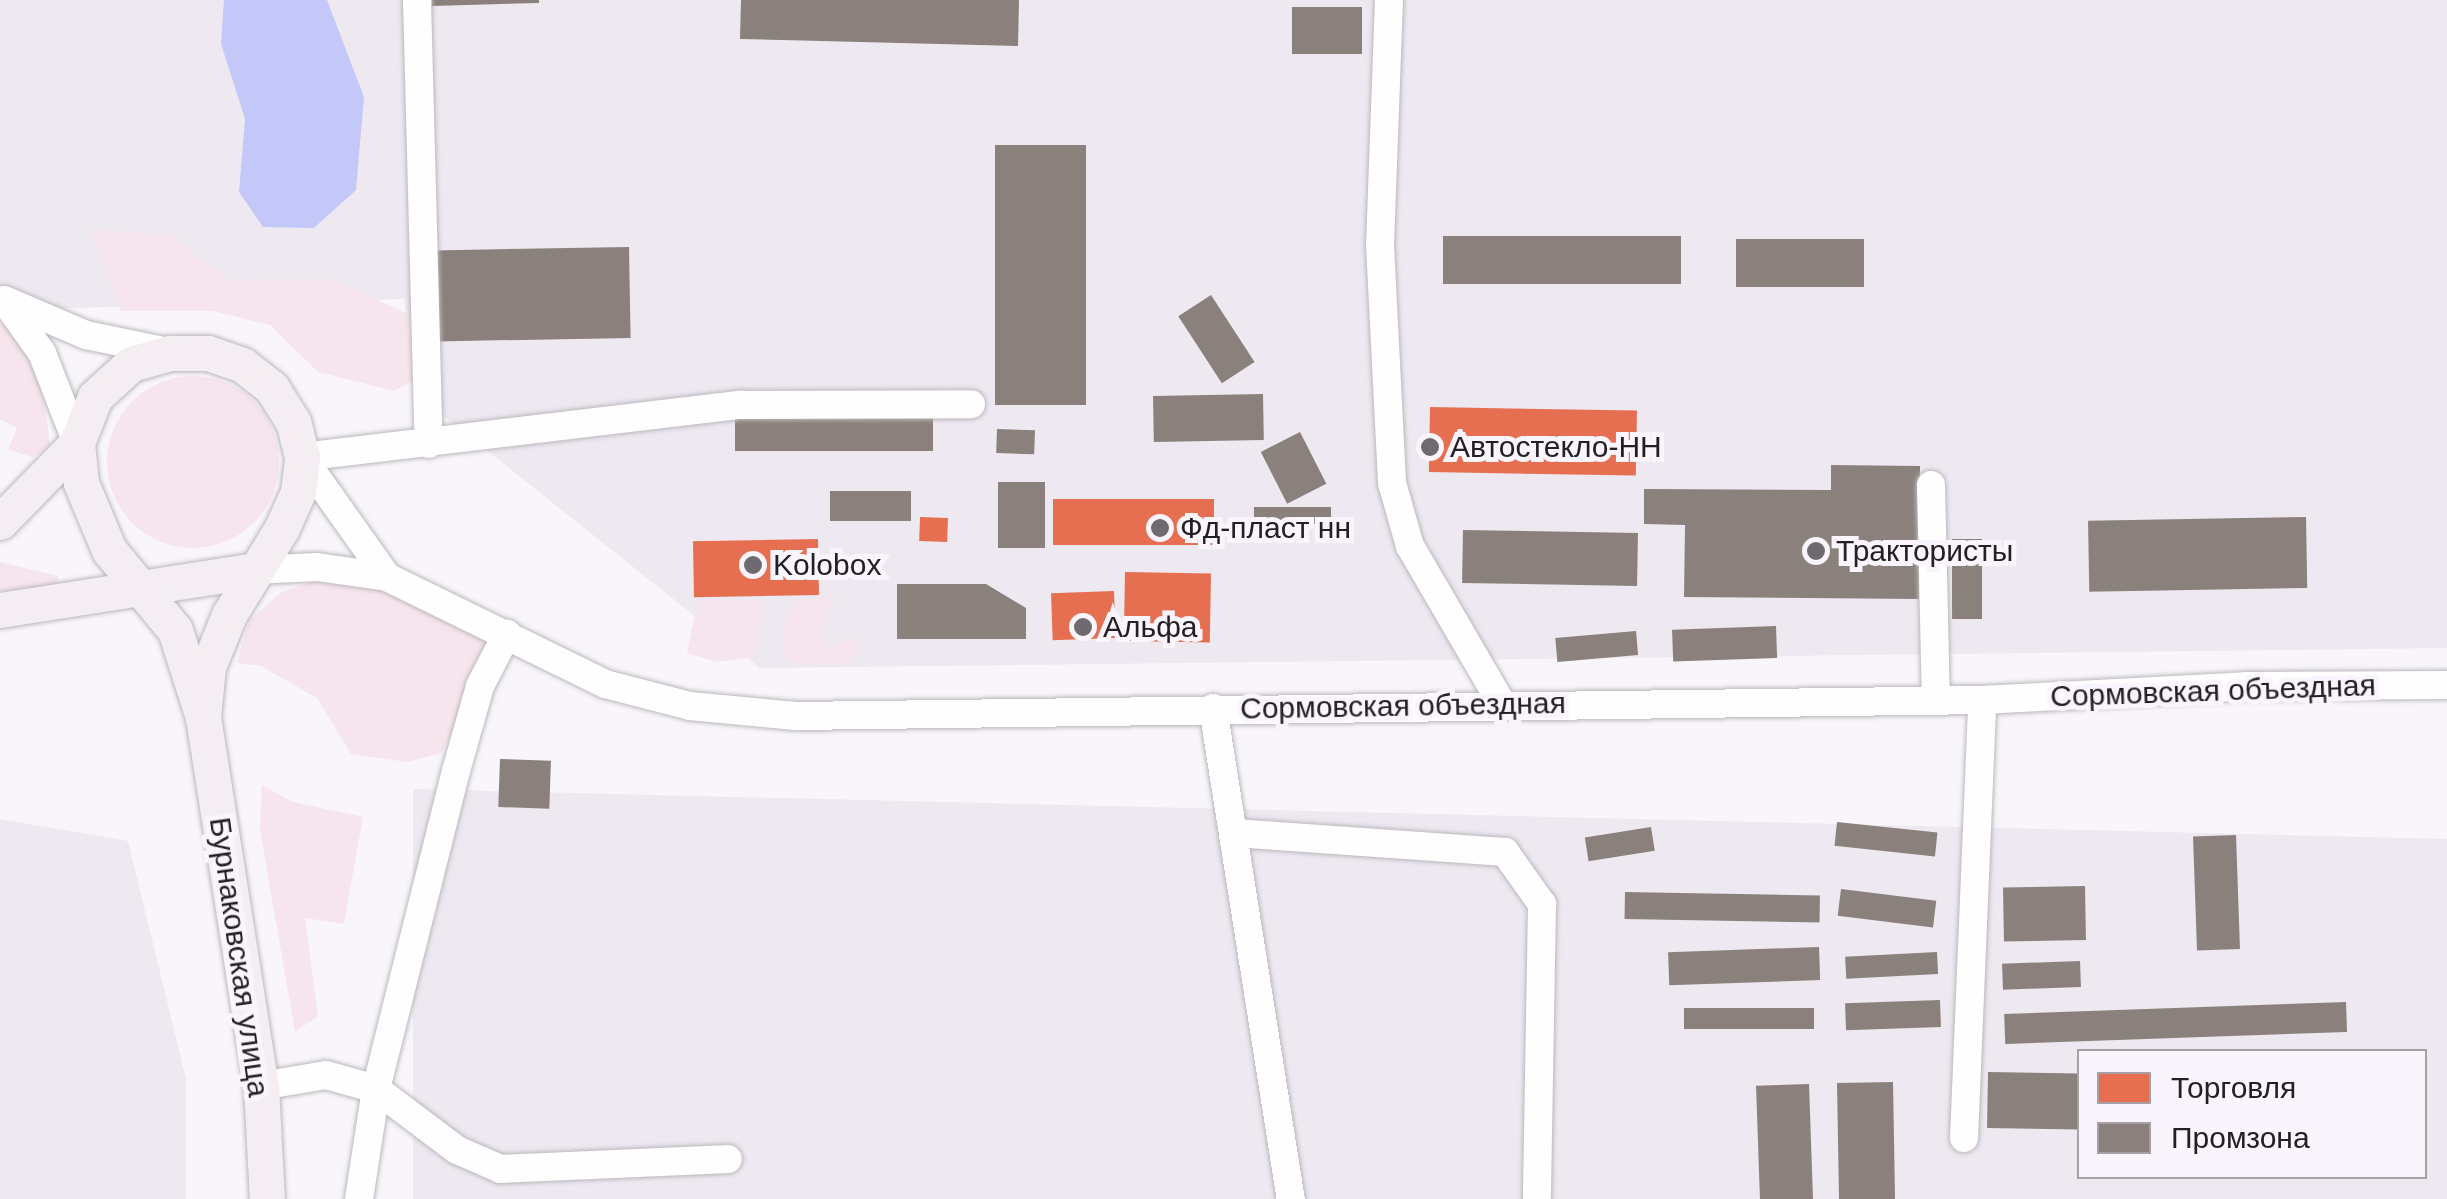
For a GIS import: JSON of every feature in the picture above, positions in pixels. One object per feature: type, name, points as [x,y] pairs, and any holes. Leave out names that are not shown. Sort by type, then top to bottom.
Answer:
[{"type":"main road","points":[[0,522],[77,443],[95,397],[131,364],[170,352],[208,353],[243,365],[272,388],[293,422],[302,457],[298,492],[254,570],[208,667],[203,717]]},
{"type":"main road","points":[[77,443],[93,524],[175,630],[203,717]]},
{"type":"main road","points":[[0,610],[254,570]]},
{"type":"main road","name":"Бурнаковская улица","points":[[203,717],[261,1086],[267,1199]]},
{"type":"street","points":[[417,0],[429,444]]},
{"type":"street","points":[[1389,0],[1380,245],[1392,483],[1410,546],[1502,704]]},
{"type":"street","points":[[2,298],[86,335],[170,352]]},
{"type":"street","points":[[2,298],[42,352],[77,443]]},
{"type":"street","points":[[387,577],[302,457],[741,405],[971,404]]},
{"type":"street","points":[[1931,485],[1936,698]]},
{"type":"street","points":[[254,570],[318,567],[387,577]]},
{"type":"street","name":"Сормовская объездная","points":[[387,577],[606,684],[690,706],[796,716],[1982,700],[2246,686],[2447,685]]},
{"type":"street","points":[[359,1199],[376,1089],[456,771],[480,686],[506,634]]},
{"type":"street","points":[[1964,1138],[1982,700]]},
{"type":"street","points":[[1213,708],[1291,1199]]},
{"type":"street","points":[[1234,833],[1506,852],[1542,904],[1536,1199]]},
{"type":"street","points":[[261,1086],[326,1076],[376,1089],[457,1150],[502,1169],[728,1159]]},
{"type":"shaded area","points":[[0,0],[2447,0],[2447,648],[760,668],[416,394],[404,299],[0,310]]},
{"type":"shaded area","points":[[91,230],[172,235],[227,280],[332,279],[436,327],[430,372],[394,391],[318,372],[270,325],[213,311],[121,311]]},
{"type":"shaded area","points":[[0,324],[17,330],[40,369],[50,445],[33,457],[8,450],[17,428],[0,419]]},
{"type":"shaded area","points":[[193,376],[226,382],[254,401],[273,429],[279,462],[273,495],[254,523],[226,542],[193,548],[160,542],[132,523],[113,495],[107,462],[113,429],[132,401],[160,382]]},
{"type":"shaded area","points":[[0,562],[58,576],[58,586],[0,591]]},
{"type":"shaded area","points":[[328,577],[386,586],[487,632],[483,666],[442,753],[407,762],[351,754],[317,698],[261,666],[237,663],[249,621],[281,592]]},
{"type":"shaded area","points":[[836,597],[817,633],[830,647],[849,637],[863,642],[848,663],[794,663],[783,653],[783,626],[795,600]]},
{"type":"shaded area","points":[[698,600],[764,601],[753,657],[716,662],[687,653]]},
{"type":"shaded area","points":[[262,785],[293,802],[363,817],[344,924],[305,918],[318,1016],[295,1032],[260,830]]},
{"type":"shaded area","points":[[413,789],[2447,839],[2447,1199],[413,1199]]},
{"type":"shaded area","points":[[0,819],[128,841],[186,1079],[186,1199],[0,1199]]},
{"type":"water","points":[[224,0],[327,0],[364,97],[356,190],[314,228],[263,227],[239,192],[245,119],[221,44]]},
{"type":"building: Торговля","points":[[1430,407],[1637,411],[1636,476],[1429,472]]},
{"type":"building: Торговля","points":[[1053,499],[1214,499],[1214,545],[1053,545]]},
{"type":"building: Торговля","points":[[920,517],[948,518],[947,542],[919,541]]},
{"type":"building: Торговля","points":[[818,539],[819,595],[694,597],[693,541]]},
{"type":"building: Торговля","points":[[1125,572],[1211,574],[1210,642],[1124,641]]},
{"type":"building: Торговля","points":[[1114,591],[1116,638],[1053,640],[1051,593]]},
{"type":"building: Промзона","points":[[432,0],[539,0],[539,3],[432,6]]},
{"type":"building: Промзона","points":[[741,0],[1019,0],[1018,46],[740,39]]},
{"type":"building: Промзона","points":[[1292,7],[1362,7],[1362,54],[1292,54]]},
{"type":"building: Промзона","points":[[995,145],[1086,145],[1086,405],[995,405]]},
{"type":"building: Промзона","points":[[1443,236],[1681,236],[1681,284],[1443,284]]},
{"type":"building: Промзона","points":[[1736,239],[1864,239],[1864,287],[1736,287]]},
{"type":"building: Промзона","points":[[629,247],[631,338],[435,341],[433,250]]},
{"type":"building: Промзона","points":[[1211,295],[1255,362],[1222,383],[1178,316]]},
{"type":"building: Промзона","points":[[1263,394],[1264,440],[1154,442],[1153,396]]},
{"type":"building: Промзона","points":[[735,405],[933,405],[933,451],[735,451]]},
{"type":"building: Промзона","points":[[997,429],[1035,430],[1034,454],[996,453]]},
{"type":"building: Промзона","points":[[1300,432],[1326,484],[1287,504],[1261,452]]},
{"type":"building: Промзона","points":[[1831,465],[1920,466],[1919,599],[1684,597],[1685,525],[1644,524],[1644,489],[1831,490]]},
{"type":"building: Промзона","points":[[998,482],[1045,482],[1045,548],[998,548]]},
{"type":"building: Промзона","points":[[830,491],[911,491],[911,521],[830,521]]},
{"type":"building: Промзона","points":[[1254,507],[1331,507],[1331,524],[1254,524]]},
{"type":"building: Промзона","points":[[2306,517],[2307,588],[2089,592],[2088,521]]},
{"type":"building: Промзона","points":[[1463,530],[1638,533],[1637,586],[1462,583]]},
{"type":"building: Промзона","points":[[1952,539],[1982,539],[1982,619],[1952,619]]},
{"type":"building: Промзона","points":[[897,584],[986,584],[1026,608],[1026,639],[897,639]]},
{"type":"building: Промзона","points":[[1776,626],[1777,658],[1673,662],[1672,630]]},
{"type":"building: Промзона","points":[[1636,631],[1638,655],[1557,662],[1555,638]]},
{"type":"building: Промзона","points":[[500,759],[551,761],[549,809],[498,807]]},
{"type":"building: Промзона","points":[[1837,822],[1937,833],[1935,856],[1834,846]]},
{"type":"building: Промзона","points":[[1651,827],[1655,851],[1589,861],[1585,837]]},
{"type":"building: Промзона","points":[[2236,835],[2240,949],[2197,950],[2193,837]]},
{"type":"building: Промзона","points":[[2085,886],[2086,940],[2004,941],[2003,887]]},
{"type":"building: Промзона","points":[[1841,889],[1936,901],[1933,927],[1838,916]]},
{"type":"building: Промзона","points":[[1625,892],[1820,895],[1819,922],[1625,919]]},
{"type":"building: Промзона","points":[[1819,947],[1820,980],[1669,985],[1668,952]]},
{"type":"building: Промзона","points":[[1937,952],[1938,974],[1846,979],[1845,957]]},
{"type":"building: Промзона","points":[[2080,961],[2081,987],[2003,990],[2002,964]]},
{"type":"building: Промзона","points":[[1940,1000],[1941,1027],[1846,1030],[1845,1003]]},
{"type":"building: Промзона","points":[[2346,1002],[2347,1032],[2005,1044],[2004,1014]]},
{"type":"building: Промзона","points":[[1684,1008],[1814,1008],[1814,1029],[1684,1029]]},
{"type":"building: Промзона","points":[[1988,1072],[2077,1074],[2077,1130],[1987,1128]]},
{"type":"building: Промзона","points":[[1893,1082],[1895,1199],[1839,1199],[1837,1083]]},
{"type":"building: Промзона","points":[[1809,1084],[1813,1199],[1760,1199],[1756,1086]]},
{"type":"place","name":"Автостекло-НН","points":[[1430,447]]},
{"type":"place","name":"Фд-пласт нн","points":[[1160,528]]},
{"type":"place","name":"Трактористы","points":[[1816,551]]},
{"type":"place","name":"Kolobox","points":[[753,565]]},
{"type":"place","name":"Альфа","points":[[1083,627]]}]
